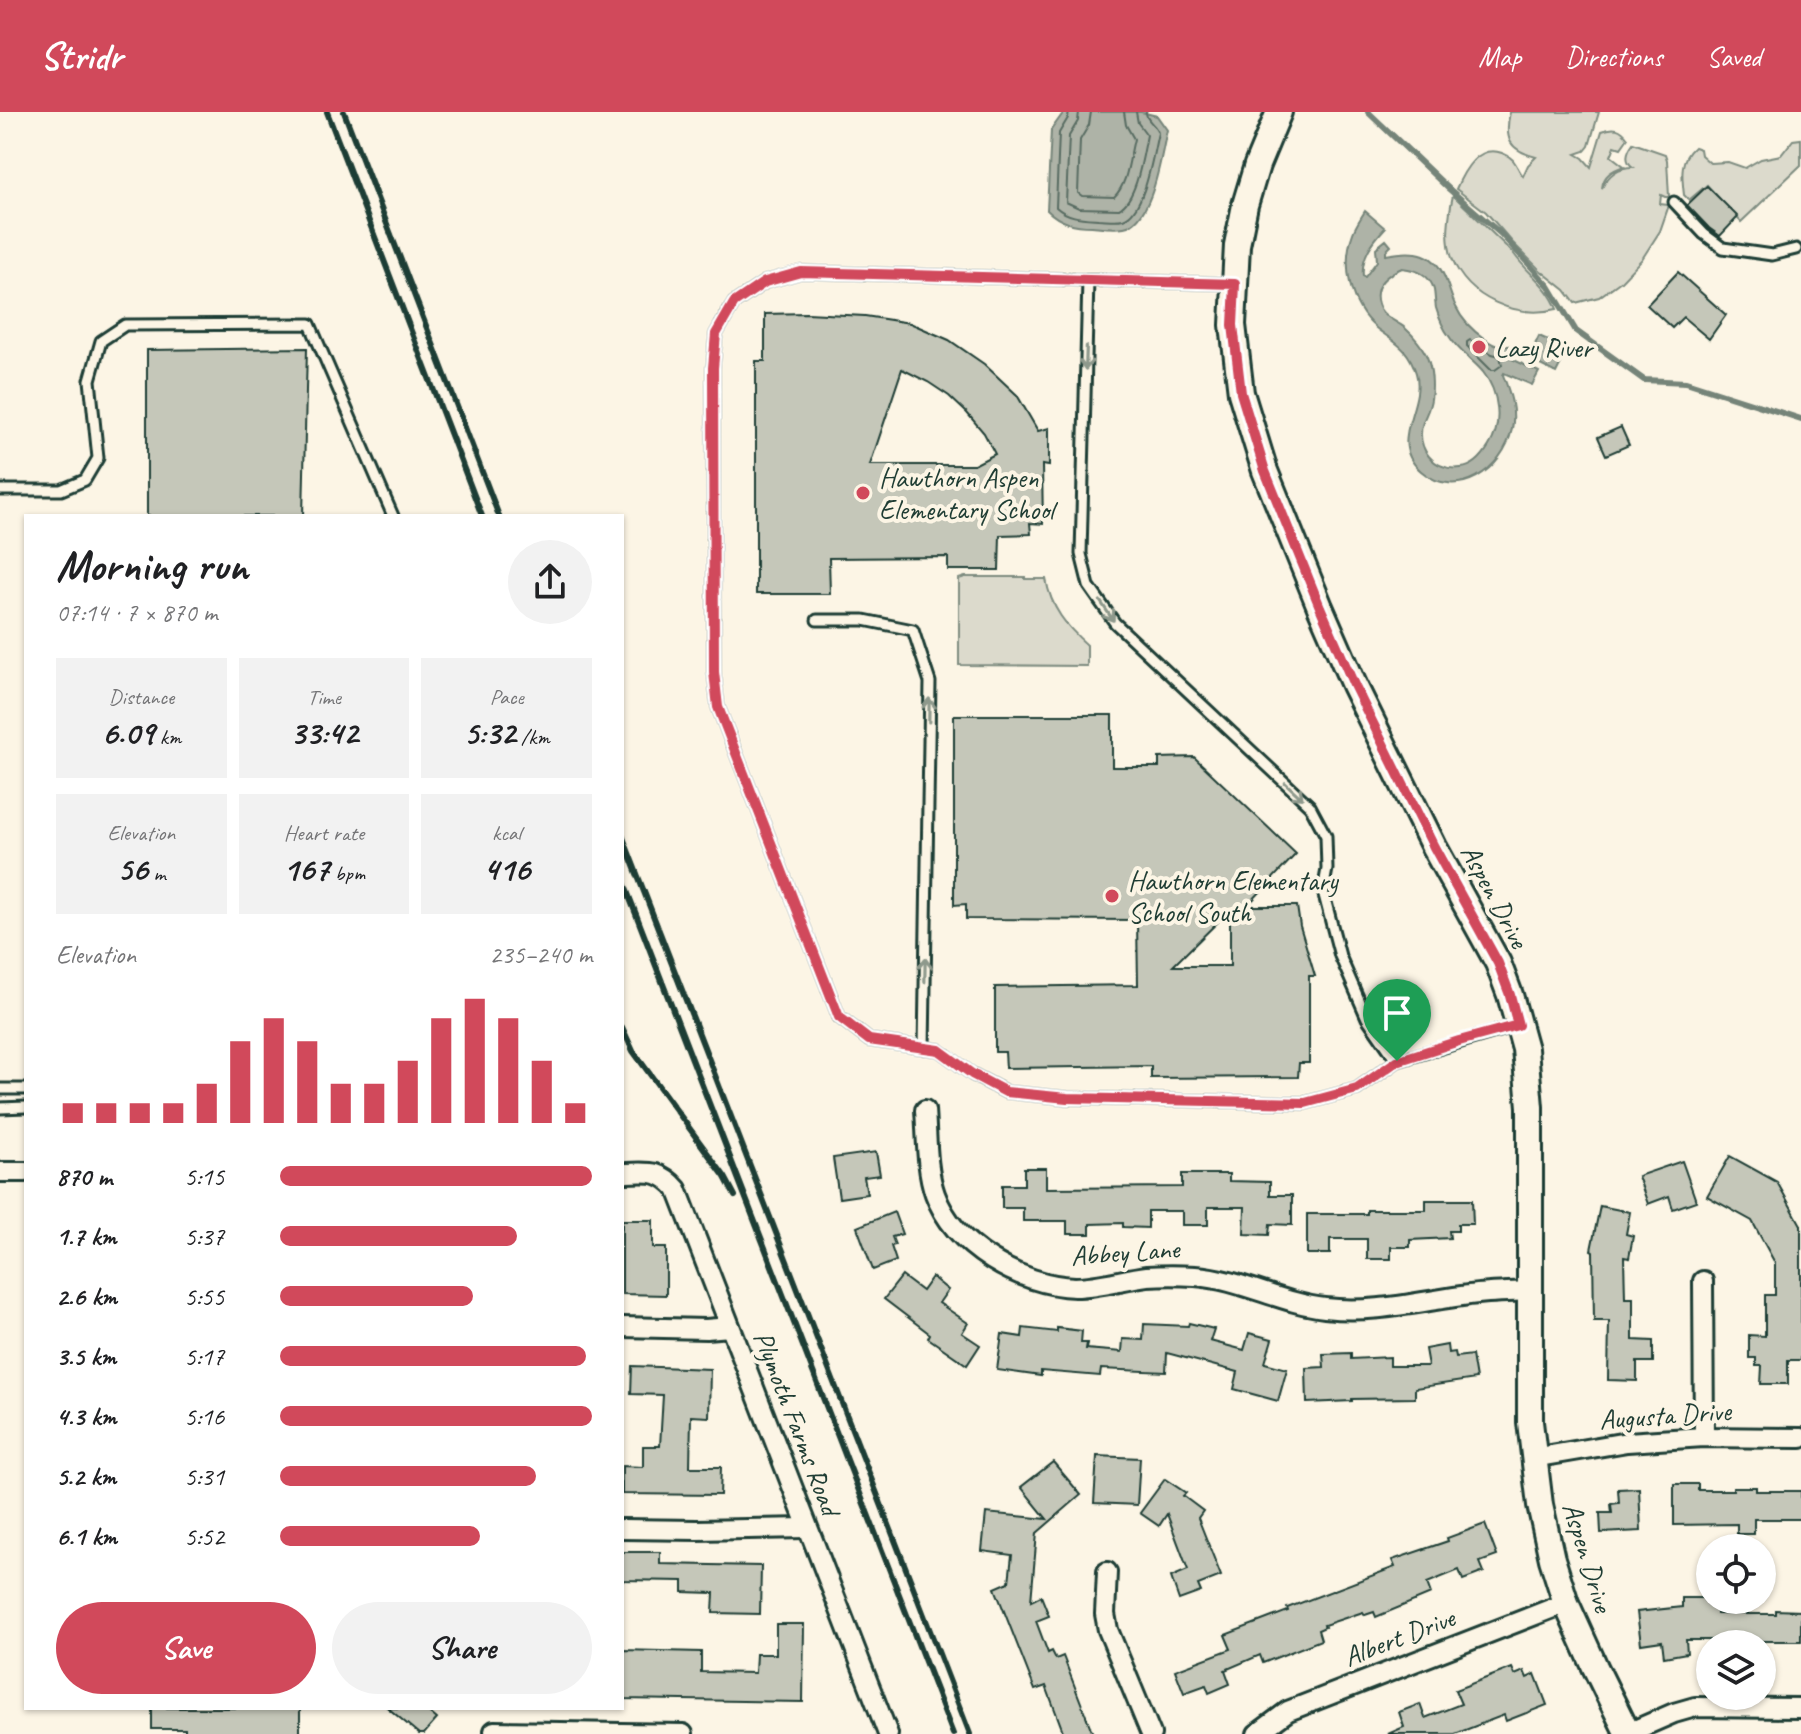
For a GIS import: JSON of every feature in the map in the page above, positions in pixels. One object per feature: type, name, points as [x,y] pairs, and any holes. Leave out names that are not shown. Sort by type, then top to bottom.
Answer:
[{"type":"street","name":"Aspen Drive","points":[[1279,112],[1257,165],[1237,245],[1233,325],[1241,393],[1265,471],[1354,685],[1434,847],[1498,963],[1510,995],[1525,1049],[1530,1107],[1530,1422],[1540,1505],[1566,1603],[1628,1734]]},
{"type":"street","name":"Abbey Lane","points":[[925,1110],[927,1147],[935,1193],[943,1211],[965,1238],[988,1259],[1034,1281],[1073,1287],[1148,1276],[1197,1276],[1324,1308],[1372,1310],[1472,1294],[1530,1291]]},
{"type":"street","points":[[0,1172],[24,1172]]},
{"type":"street","name":"Plymoth Farms Road","points":[[624,1173],[655,1173],[667,1177],[677,1189],[888,1734]]},
{"type":"street","points":[[1703,1281],[1704,1437]]},
{"type":"street","points":[[624,1327],[730,1327]]},
{"type":"street","name":"Augusta Drive","points":[[1533,1458],[1627,1442],[1704,1437],[1801,1438]]},
{"type":"street","points":[[624,1529],[807,1528]]},
{"type":"street","points":[[1107,1572],[1105,1614],[1108,1630],[1151,1734]]},
{"type":"street","name":"Albert Drive","points":[[1257,1734],[1288,1711],[1566,1603]]},
{"type":"street","points":[[1628,1734],[1695,1707],[1801,1708]]},
{"type":"street","points":[[494,1731],[683,1734]]},
{"type":"lane","points":[[1674,202],[1704,234],[1723,248],[1772,255],[1796,249]]},
{"type":"lane","points":[[1235,284],[801,272],[765,282],[734,303],[716,334],[713,368],[714,672],[718,707],[839,1017],[869,1040],[939,1050],[972,1074],[1006,1092],[1067,1098],[1305,1103],[1357,1089],[1397,1061],[1518,1025]]},
{"type":"lane","points":[[1088,280],[1081,554],[1089,586],[1115,623],[1310,806],[1326,836],[1327,869],[1323,891],[1340,956],[1367,1018],[1397,1061]]},
{"type":"lane","points":[[0,490],[61,490],[85,480],[98,458],[90,380],[101,341],[125,325],[310,324],[392,514]]},
{"type":"lane","points":[[817,620],[864,620],[913,630],[930,682],[924,1048]]},
{"type":"lane","points":[[0,1089],[24,1089]]},
{"type":"lane","points":[[0,1108],[24,1107]]},
{"type":"shaded area","points":[[1510,112],[1599,112],[1589,146],[1576,154],[1591,167],[1602,131],[1617,129],[1628,138],[1621,148],[1615,146],[1611,156],[1624,166],[1609,174],[1602,188],[1614,173],[1633,167],[1627,156],[1633,143],[1665,154],[1669,197],[1661,195],[1660,204],[1669,205],[1660,231],[1642,259],[1621,281],[1599,297],[1575,303],[1486,212],[1456,189],[1473,160],[1486,152],[1508,156],[1523,176],[1536,157],[1520,151],[1511,142],[1508,136]]},
{"type":"shaded area","points":[[1801,139],[1801,165],[1741,222],[1707,185],[1689,200],[1684,195],[1684,163],[1694,147],[1700,149],[1701,155],[1710,163],[1728,162],[1745,168],[1761,159],[1781,155],[1793,140]]},
{"type":"shaded area","points":[[1453,195],[1514,254],[1548,293],[1557,309],[1526,311],[1510,308],[1482,295],[1470,285],[1459,272],[1450,250],[1448,226]]},
{"type":"shaded area","points":[[959,579],[1046,579],[1060,616],[1087,645],[1087,666],[959,665]]},
{"type":"water","points":[[1064,112],[1141,112],[1157,116],[1167,130],[1149,201],[1134,222],[1116,228],[1080,225],[1062,221],[1047,210],[1051,130]]},
{"type":"water","name":"Lazy River","points":[[1365,211],[1385,228],[1368,250],[1363,276],[1377,261],[1376,248],[1386,240],[1391,246],[1386,255],[1406,252],[1431,258],[1442,272],[1456,307],[1468,325],[1496,345],[1514,345],[1516,352],[1509,355],[1510,358],[1539,372],[1532,385],[1504,373],[1513,408],[1512,429],[1499,457],[1477,477],[1449,483],[1435,480],[1411,460],[1407,436],[1418,385],[1413,364],[1405,351],[1367,319],[1350,284],[1349,245]],"holes":[[[1402,268],[1418,272],[1429,280],[1445,330],[1483,372],[1496,398],[1497,418],[1493,437],[1481,457],[1465,467],[1443,466],[1424,449],[1421,432],[1432,389],[1429,362],[1414,338],[1386,315],[1378,304],[1377,291],[1382,281]]]},
{"type":"water","points":[[1539,336],[1568,349],[1556,373],[1528,359]]},
{"type":"building","points":[[1707,186],[1738,217],[1720,236],[1687,205]]},
{"type":"building","points":[[1678,272],[1726,315],[1709,339],[1683,317],[1672,328],[1647,305]]},
{"type":"building","points":[[765,314],[865,316],[910,323],[949,340],[984,364],[1017,395],[1038,431],[1049,428],[1049,466],[1042,465],[1043,524],[1030,523],[1031,534],[1000,535],[999,570],[948,570],[948,557],[829,558],[830,594],[756,594],[756,361],[765,361]],"holes":[[[902,369],[928,382],[967,413],[984,433],[995,454],[974,465],[870,465]]]},
{"type":"building","points":[[307,348],[303,514],[147,514],[147,350]]},
{"type":"building","points":[[1621,427],[1629,445],[1606,455],[1598,437]]},
{"type":"building","points":[[954,715],[1112,715],[1112,767],[1159,767],[1159,758],[1194,757],[1296,854],[1247,906],[1297,906],[1315,976],[1309,976],[1309,1063],[1299,1063],[1298,1077],[1151,1078],[1151,1066],[1006,1068],[1005,1052],[995,1052],[995,987],[1138,985],[1137,920],[966,919],[966,904],[954,905]],"holes":[[[1230,910],[1230,966],[1173,966]]]},
{"type":"building","points":[[876,1152],[880,1175],[864,1177],[867,1194],[839,1198],[833,1158]]},
{"type":"building","points":[[1730,1156],[1777,1182],[1801,1225],[1801,1360],[1788,1360],[1788,1384],[1761,1384],[1762,1366],[1756,1366],[1756,1358],[1749,1358],[1749,1335],[1765,1336],[1765,1295],[1775,1295],[1775,1263],[1752,1221],[1707,1196]]},
{"type":"building","points":[[1682,1161],[1696,1201],[1673,1209],[1669,1196],[1648,1204],[1638,1176]]},
{"type":"building","points":[[1024,1168],[1046,1168],[1046,1188],[1182,1187],[1182,1174],[1229,1174],[1229,1181],[1270,1182],[1270,1195],[1292,1195],[1292,1225],[1270,1224],[1269,1235],[1244,1234],[1245,1207],[1208,1207],[1208,1225],[1182,1225],[1182,1211],[1148,1211],[1148,1228],[1123,1227],[1123,1223],[1090,1224],[1090,1234],[1067,1234],[1067,1221],[1023,1221],[1023,1208],[1002,1208],[1002,1185],[1024,1185]]},
{"type":"building","points":[[1426,1200],[1472,1200],[1473,1224],[1458,1224],[1458,1231],[1449,1231],[1450,1238],[1410,1240],[1410,1247],[1391,1247],[1391,1259],[1367,1259],[1367,1239],[1330,1239],[1330,1254],[1307,1254],[1307,1214],[1426,1210]]},
{"type":"building","points":[[1600,1206],[1630,1212],[1626,1234],[1633,1236],[1629,1258],[1624,1257],[1625,1298],[1633,1298],[1633,1340],[1653,1341],[1653,1362],[1637,1362],[1637,1381],[1608,1380],[1609,1321],[1594,1321],[1591,1250]]},
{"type":"building","points":[[894,1212],[902,1234],[892,1237],[895,1245],[891,1246],[896,1261],[873,1270],[857,1227]]},
{"type":"building","points":[[624,1220],[653,1220],[653,1248],[666,1248],[666,1295],[624,1294]]},
{"type":"building","points":[[902,1276],[922,1291],[932,1277],[948,1290],[939,1303],[968,1323],[962,1333],[980,1345],[967,1365],[928,1338],[930,1334],[884,1299]]},
{"type":"building","points":[[1189,1323],[1214,1329],[1210,1341],[1244,1350],[1249,1333],[1272,1339],[1265,1363],[1287,1369],[1278,1401],[1234,1389],[1238,1372],[1167,1353],[1166,1372],[1101,1369],[1100,1376],[1041,1371],[1041,1376],[997,1370],[1002,1334],[1022,1337],[1023,1328],[1082,1331],[1081,1343],[1087,1343],[1086,1349],[1122,1352],[1123,1339],[1143,1340],[1144,1324],[1188,1326]]},
{"type":"building","points":[[1447,1345],[1448,1353],[1455,1352],[1456,1357],[1472,1355],[1476,1379],[1415,1388],[1415,1398],[1307,1403],[1306,1368],[1324,1367],[1323,1354],[1351,1353],[1351,1359],[1390,1357],[1390,1366],[1428,1366],[1425,1349]]},
{"type":"building","points":[[632,1366],[710,1369],[709,1417],[691,1416],[690,1467],[721,1467],[720,1495],[624,1494],[624,1466],[643,1467],[643,1446],[660,1446],[663,1395],[631,1394]]},
{"type":"building","points":[[1097,1456],[1140,1458],[1137,1505],[1094,1503]]},
{"type":"building","points":[[1053,1462],[1081,1495],[1037,1533],[1031,1601],[1041,1596],[1049,1616],[1036,1621],[1048,1653],[1052,1651],[1056,1659],[1063,1656],[1093,1734],[1064,1734],[1046,1686],[1035,1690],[995,1588],[1009,1582],[1012,1555],[982,1551],[986,1513],[1047,1519],[1021,1487]]},
{"type":"building","points":[[1165,1479],[1186,1493],[1183,1496],[1203,1511],[1198,1518],[1221,1576],[1198,1585],[1201,1592],[1179,1600],[1171,1577],[1188,1570],[1167,1514],[1159,1526],[1140,1513]]},
{"type":"building","points":[[1674,1484],[1698,1484],[1698,1490],[1756,1487],[1756,1491],[1801,1491],[1801,1519],[1754,1519],[1754,1534],[1737,1534],[1737,1524],[1674,1525]]},
{"type":"building","points":[[1639,1488],[1641,1531],[1601,1533],[1600,1513],[1612,1513],[1611,1504],[1619,1503],[1618,1489]]},
{"type":"building","points":[[1485,1524],[1497,1556],[1480,1562],[1484,1572],[1463,1580],[1459,1570],[1427,1583],[1431,1594],[1376,1617],[1374,1612],[1365,1615],[1363,1612],[1324,1625],[1318,1630],[1321,1640],[1263,1663],[1260,1655],[1225,1670],[1230,1684],[1209,1693],[1206,1685],[1184,1693],[1175,1670],[1231,1649],[1225,1635],[1395,1567],[1392,1560],[1448,1541],[1447,1538]]},
{"type":"building","points":[[624,1552],[660,1552],[660,1564],[761,1566],[760,1614],[713,1613],[714,1593],[683,1592],[683,1581],[624,1580]]},
{"type":"building","points":[[1682,1598],[1696,1598],[1696,1614],[1801,1611],[1801,1641],[1776,1641],[1776,1630],[1696,1630],[1696,1640],[1686,1640],[1687,1653],[1664,1657],[1662,1641],[1641,1644],[1637,1612],[1682,1607]]},
{"type":"building","points":[[776,1624],[804,1624],[803,1702],[624,1699],[624,1650],[701,1652],[701,1672],[755,1673],[756,1654],[776,1654]]},
{"type":"building","points":[[1512,1668],[1515,1675],[1524,1671],[1527,1678],[1535,1674],[1547,1705],[1506,1721],[1504,1715],[1455,1734],[1388,1734],[1404,1727],[1399,1712],[1420,1704],[1425,1718],[1461,1704],[1455,1690]]},
{"type":"building","points":[[152,1710],[300,1710],[300,1734],[185,1734],[185,1729],[152,1729]]},
{"type":"building","points":[[390,1710],[426,1710],[437,1719],[424,1734],[419,1734]]},
{"type":"waterway","points":[[1368,112],[1501,234],[1549,286],[1576,331],[1644,380],[1686,382],[1801,419]]},
{"type":"railway","points":[[327,112],[481,514]]},
{"type":"railway","points":[[344,112],[498,514]]},
{"type":"railway","points":[[624,840],[970,1734]]},
{"type":"railway","points":[[624,883],[953,1734]]},
{"type":"railway","points":[[624,1031],[633,1051],[725,1177],[735,1196]]},
{"type":"place","name":"Lazy River","points":[[1479,347]]},
{"type":"place","name":"Hawthorn Aspen Elementary School","points":[[863,493]]},
{"type":"place","name":"Hawthorn Elementary School South","points":[[1112,896]]},
{"type":"route","points":[[801,272],[1235,284],[1233,325],[1241,393],[1265,471],[1354,685],[1434,847],[1498,963],[1518,1025],[1397,1061],[1357,1089],[1305,1103],[1067,1098],[1006,1092],[972,1074],[939,1050],[869,1040],[839,1017],[718,707],[714,672],[713,368],[716,334],[734,303],[765,282],[801,272]]}]
